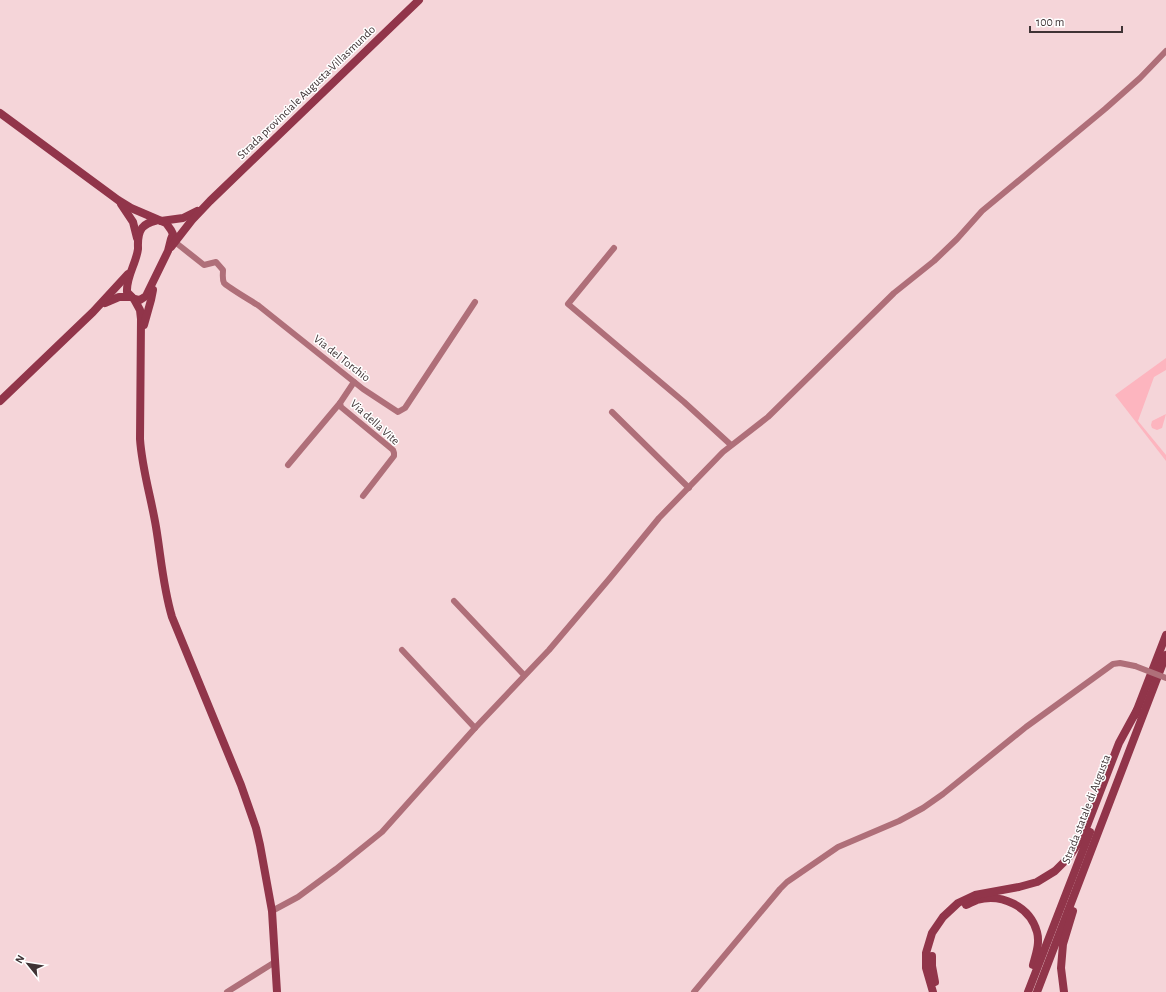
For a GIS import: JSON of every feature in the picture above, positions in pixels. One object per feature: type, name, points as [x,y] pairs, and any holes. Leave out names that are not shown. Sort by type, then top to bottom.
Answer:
[{"type":"main road","name":"Strada provinciale Augusta-Villasmundo","points":[[210,201],[418,0]]},
{"type":"main road","points":[[0,113],[118,200],[131,208],[160,220],[169,226],[173,234],[168,251],[146,296],[140,300],[119,297],[107,301],[93,312]]},
{"type":"main road","points":[[118,200],[133,222],[137,238],[138,249],[127,286],[127,292],[133,298],[140,310],[141,456],[153,514],[168,602],[172,617],[256,828],[272,911],[277,992]]},
{"type":"main road","points":[[137,238],[146,224],[160,220],[187,216],[194,213],[210,201]]},
{"type":"main road","points":[[168,251],[192,220],[210,201]]},
{"type":"main road","points":[[0,401],[93,312],[122,282],[132,269]]},
{"type":"main road","points":[[141,335],[151,300],[154,282]]},
{"type":"main road","name":"Strada statale di Augusta","points":[[1028,992],[1166,635]]},
{"type":"main road","name":"Strada statale di Augusta","points":[[1037,992],[1166,655]]},
{"type":"main road","points":[[933,992],[926,968],[926,953],[932,933],[943,917],[958,904],[975,895],[1037,882],[1055,871],[1069,857],[1083,836],[1119,743],[1137,710]]},
{"type":"main road","points":[[1064,992],[1061,968],[1063,944],[1076,903],[1116,798],[1127,755]]},
{"type":"main road","points":[[939,992],[934,979],[932,952],[937,936],[946,920],[961,908],[977,900],[992,898],[1007,901],[1022,908],[1031,918],[1037,932],[1038,947],[1023,992]]},
{"type":"street","points":[[272,911],[298,897],[382,832],[475,728],[549,650],[660,518],[731,445],[768,417],[894,293],[934,261],[957,239],[982,211],[1105,109],[1140,78],[1166,50]]},
{"type":"street","name":"Via del Torchio","points":[[175,242],[204,265],[216,262],[223,270],[223,281],[229,288],[242,294],[259,306],[363,389],[398,412],[406,408],[475,302]]},
{"type":"street","points":[[614,248],[568,304],[684,402],[731,445]]},
{"type":"street","name":"Via della Vite","points":[[354,382],[340,403],[341,407],[393,450],[394,453],[394,456],[363,496]]},
{"type":"street","points":[[288,465],[340,403]]},
{"type":"street","points":[[612,412],[689,488]]},
{"type":"street","points":[[454,601],[524,675]]},
{"type":"street","points":[[402,650],[475,728]]},
{"type":"street","points":[[694,992],[780,889],[787,882],[838,846],[899,821],[923,808],[943,794],[1026,727],[1113,664],[1126,663],[1166,678]]},
{"type":"street","points":[[227,992],[275,962]]},
{"type":"shaded area","points":[[1166,358],[1166,370],[1154,377],[1138,421],[1166,455],[1166,461],[1115,395]]},
{"type":"shaded area","points":[[1166,414],[1162,428],[1157,430],[1152,428],[1152,421]]}]
